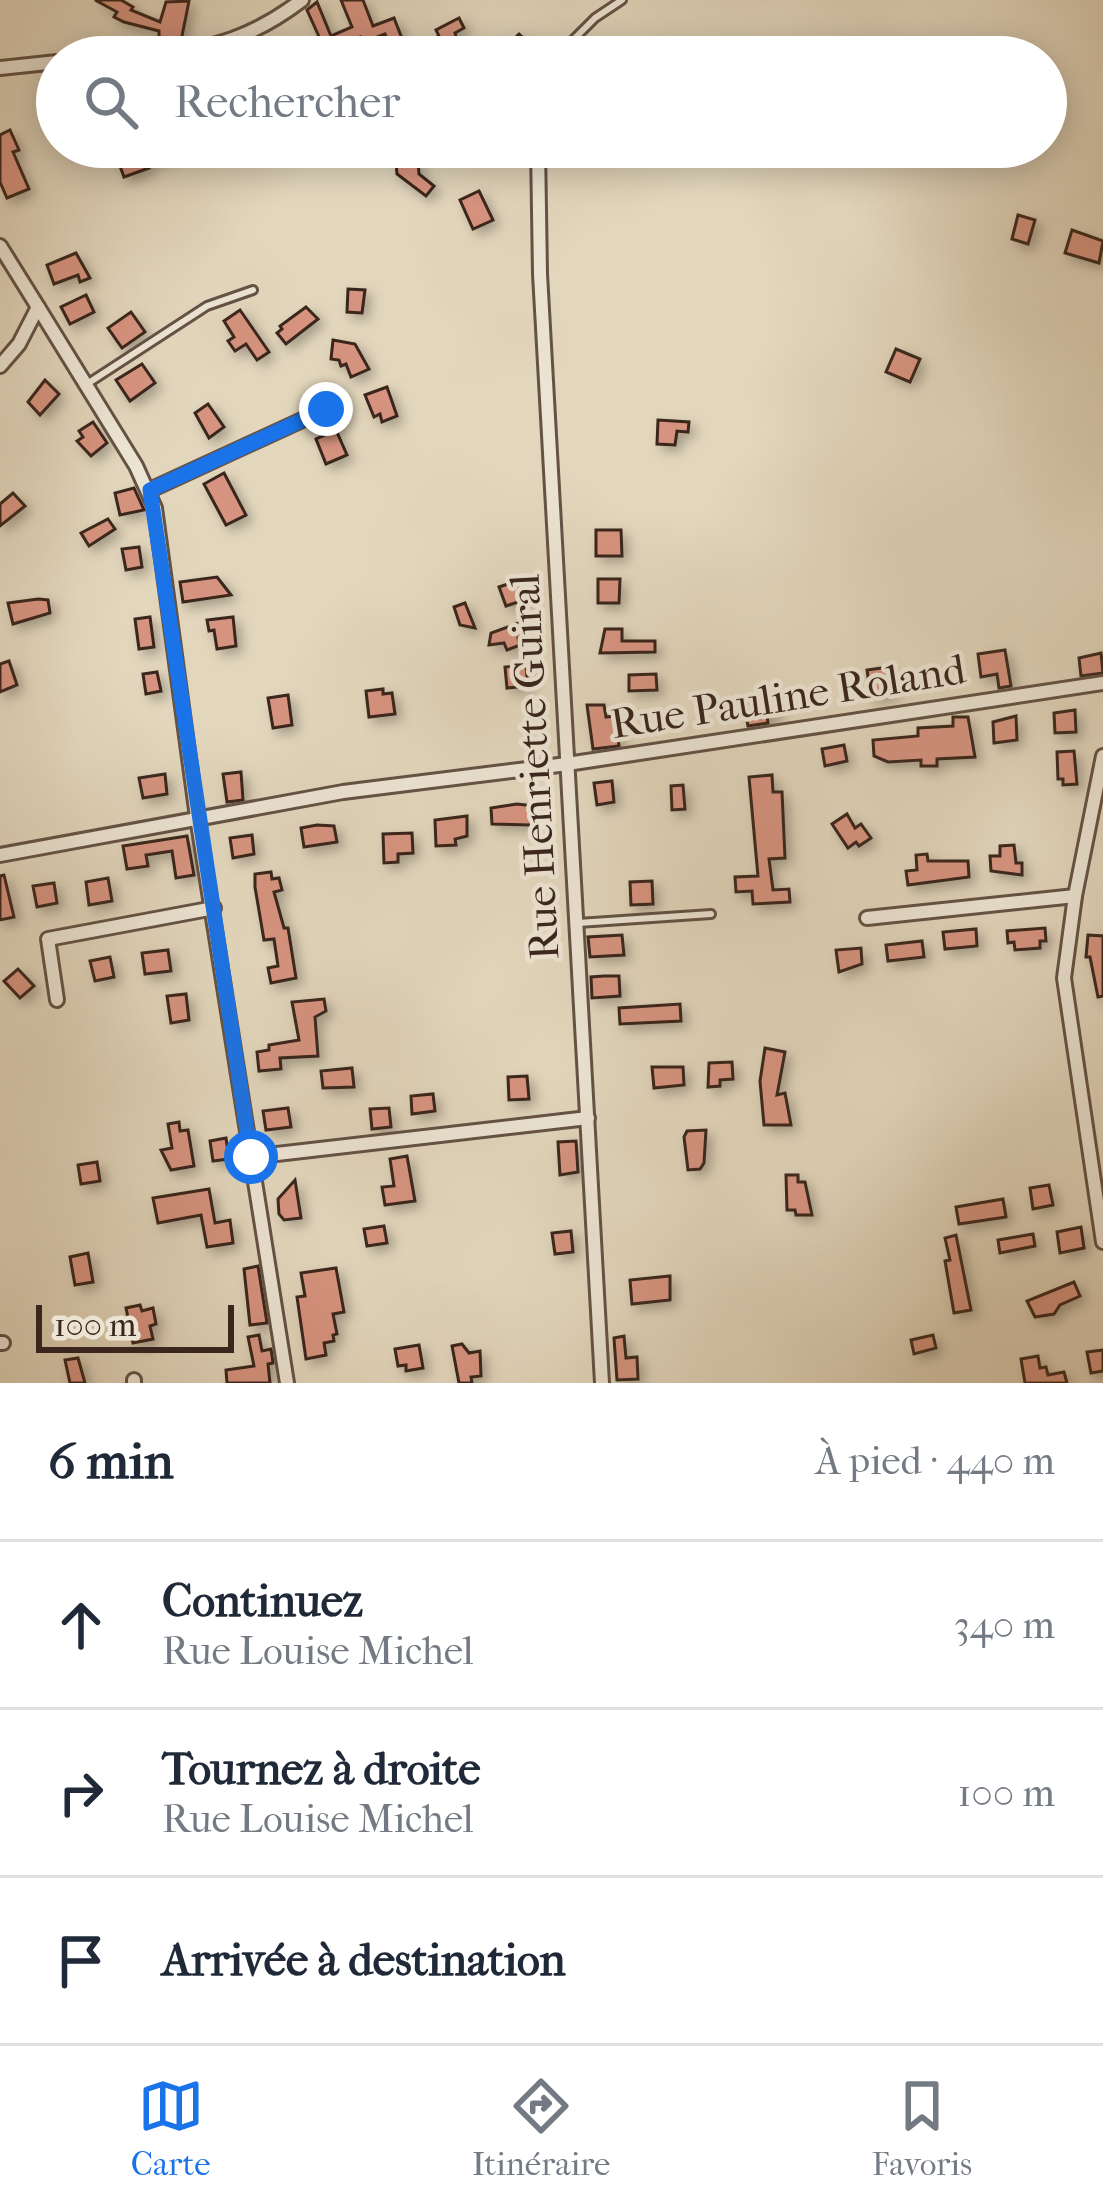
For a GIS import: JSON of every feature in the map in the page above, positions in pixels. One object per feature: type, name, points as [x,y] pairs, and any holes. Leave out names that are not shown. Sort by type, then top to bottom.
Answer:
[{"type":"street","points":[[242,36],[262,29],[302,0]]},
{"type":"street","points":[[0,68],[36,64]]},
{"type":"street","name":"Rue Henriette Guiral","points":[[538,168],[540,274],[602,1383]]},
{"type":"street","points":[[0,246],[150,490],[287,1383]]},
{"type":"street","points":[[0,367],[20,344],[38,308]]},
{"type":"street","points":[[150,490],[326,409]]},
{"type":"street","name":"Rue Pauline Roland","points":[[0,854],[343,791],[568,764],[1103,683]]},
{"type":"street","points":[[1103,756],[1064,978],[1103,1242]]},
{"type":"street","points":[[867,918],[1075,896]]},
{"type":"street","points":[[58,1000],[48,939],[214,908]]},
{"type":"street","points":[[251,1157],[588,1118]]},
{"type":"lane","points":[[578,36],[622,0]]},
{"type":"lane","points":[[84,386],[208,306],[253,290]]},
{"type":"lane","points":[[578,923],[711,914]]},
{"type":"building","points":[[95,0],[121,0],[131,10],[160,22],[166,2],[189,1],[182,36],[159,36],[159,31],[114,17],[117,12]]},
{"type":"building","points":[[341,0],[363,0],[373,26],[394,18],[401,36],[331,36],[352,27]]},
{"type":"building","points":[[317,2],[331,36],[319,36],[307,10]]},
{"type":"building","points":[[459,18],[464,28],[456,36],[439,36],[436,30]]},
{"type":"building","points":[[10,130],[19,150],[13,152],[29,189],[7,198],[0,182],[0,135]]},
{"type":"building","points":[[121,168],[149,168],[124,177]]},
{"type":"building","points":[[396,168],[419,168],[434,186],[426,196],[397,174]]},
{"type":"building","points":[[479,191],[493,220],[473,229],[460,200]]},
{"type":"building","points":[[1018,215],[1035,220],[1028,244],[1012,239]]},
{"type":"building","points":[[1072,230],[1103,241],[1099,263],[1065,253]]},
{"type":"building","points":[[76,253],[90,278],[80,282],[78,275],[54,284],[47,265]]},
{"type":"building","points":[[348,289],[365,290],[362,313],[347,312]]},
{"type":"building","points":[[86,295],[94,312],[70,324],[61,307]]},
{"type":"building","points":[[306,307],[318,319],[286,344],[277,333],[280,326]]},
{"type":"building","points":[[240,310],[269,352],[257,360],[246,344],[235,351],[228,341],[234,337],[224,321]]},
{"type":"building","points":[[131,312],[145,332],[122,348],[108,328]]},
{"type":"building","points":[[333,340],[355,344],[369,369],[351,377],[346,364],[331,359]]},
{"type":"building","points":[[896,349],[920,359],[910,382],[886,372]]},
{"type":"building","points":[[142,364],[155,383],[130,401],[116,380]]},
{"type":"building","points":[[45,380],[59,394],[40,415],[28,402]]},
{"type":"building","points":[[387,387],[397,416],[382,422],[380,414],[374,417],[365,395]]},
{"type":"building","points":[[208,404],[224,427],[209,438],[195,413]]},
{"type":"building","points":[[658,420],[689,422],[688,432],[677,431],[675,445],[657,444]]},
{"type":"building","points":[[93,422],[107,443],[91,456],[77,441],[83,437],[79,431]]},
{"type":"building","points":[[336,430],[347,455],[326,464],[316,439]]},
{"type":"building","points":[[224,473],[246,515],[226,525],[204,484]]},
{"type":"building","points":[[134,488],[144,510],[120,515],[115,493]]},
{"type":"building","points":[[13,493],[25,506],[0,526],[0,504]]},
{"type":"building","points":[[108,519],[115,529],[89,546],[81,533]]},
{"type":"building","points":[[596,530],[621,530],[622,556],[596,556]]},
{"type":"building","points":[[139,547],[142,567],[126,570],[122,549]]},
{"type":"building","points":[[217,577],[231,595],[183,602],[180,582]]},
{"type":"building","points":[[525,578],[527,599],[506,606],[499,587]]},
{"type":"building","points":[[598,579],[620,579],[619,603],[598,603]]},
{"type":"building","points":[[48,600],[50,613],[13,624],[8,603]]},
{"type":"building","points":[[465,603],[475,628],[460,625],[454,607]]},
{"type":"building","points":[[150,617],[154,647],[139,649],[135,619]]},
{"type":"building","points":[[233,617],[236,646],[217,649],[207,620]]},
{"type":"building","points":[[527,620],[532,633],[518,638],[520,645],[507,650],[504,643],[489,645],[491,633]]},
{"type":"building","points":[[605,629],[622,629],[622,641],[655,641],[655,652],[600,653]]},
{"type":"building","points":[[1005,650],[1011,686],[999,688],[997,674],[981,677],[978,654]]},
{"type":"building","points":[[1101,653],[1103,673],[1081,676],[1079,658]]},
{"type":"building","points":[[9,661],[17,685],[0,692],[0,664]]},
{"type":"building","points":[[526,665],[528,686],[507,688],[505,667]]},
{"type":"building","points":[[889,667],[893,693],[871,697],[867,670]]},
{"type":"building","points":[[157,672],[161,691],[146,694],[143,674]]},
{"type":"building","points":[[656,674],[657,690],[629,691],[629,675]]},
{"type":"building","points":[[383,689],[383,694],[392,693],[395,714],[369,717],[366,691]]},
{"type":"building","points":[[288,695],[292,725],[273,728],[268,698]]},
{"type":"building","points":[[744,704],[775,704],[777,715],[767,716],[768,723],[748,726]]},
{"type":"building","points":[[587,705],[604,705],[606,717],[615,716],[619,746],[593,749]]},
{"type":"building","points":[[1075,710],[1076,732],[1055,733],[1054,713]]},
{"type":"building","points":[[1016,716],[1017,740],[994,743],[993,722]]},
{"type":"building","points":[[953,717],[968,717],[975,757],[937,759],[937,766],[921,766],[921,760],[888,762],[874,756],[873,740],[918,736],[918,728],[953,726]]},
{"type":"building","points":[[844,745],[847,761],[825,766],[822,749]]},
{"type":"building","points":[[1074,751],[1077,784],[1063,785],[1063,779],[1058,779],[1057,752]]},
{"type":"building","points":[[241,772],[243,800],[227,802],[223,774]]},
{"type":"building","points":[[165,774],[167,794],[143,798],[139,778]]},
{"type":"building","points":[[772,775],[773,792],[782,792],[785,858],[769,859],[773,890],[789,889],[790,902],[753,904],[752,891],[736,892],[735,877],[758,876],[749,777]]},
{"type":"building","points":[[612,781],[614,802],[597,805],[594,783]]},
{"type":"building","points":[[683,785],[685,809],[672,810],[671,786]]},
{"type":"building","points":[[534,806],[530,825],[492,824],[491,808]]},
{"type":"building","points":[[847,814],[855,828],[861,824],[871,838],[859,846],[856,842],[848,848],[832,824]]},
{"type":"building","points":[[467,816],[467,836],[455,839],[456,845],[436,846],[435,820]]},
{"type":"building","points":[[334,826],[337,842],[304,847],[301,828]]},
{"type":"building","points":[[412,833],[413,853],[398,854],[398,862],[384,863],[383,834]]},
{"type":"building","points":[[252,835],[254,854],[233,858],[230,838]]},
{"type":"building","points":[[187,836],[194,875],[176,878],[172,851],[146,855],[148,866],[127,869],[123,846]]},
{"type":"building","points":[[1014,845],[1022,875],[991,871],[990,856],[1000,856],[1000,846]]},
{"type":"building","points":[[927,854],[928,861],[968,861],[969,877],[908,885],[906,871],[917,870],[916,855]]},
{"type":"building","points":[[271,872],[272,879],[279,878],[282,890],[274,892],[284,928],[288,928],[296,978],[271,983],[268,968],[278,966],[274,939],[264,940],[255,874]]},
{"type":"building","points":[[4,875],[14,917],[0,920],[0,876]]},
{"type":"building","points":[[108,878],[112,901],[89,905],[86,882]]},
{"type":"building","points":[[652,881],[653,904],[631,905],[630,882]]},
{"type":"building","points":[[54,883],[57,903],[37,907],[33,886]]},
{"type":"building","points":[[1045,928],[1046,941],[1040,941],[1040,948],[1015,950],[1014,942],[1008,943],[1007,931]]},
{"type":"building","points":[[976,929],[977,946],[945,949],[943,932]]},
{"type":"building","points":[[622,935],[624,955],[590,957],[588,937]]},
{"type":"building","points":[[1088,935],[1103,936],[1103,996],[1098,997],[1090,957],[1086,957]]},
{"type":"building","points":[[922,941],[924,957],[888,961],[886,945]]},
{"type":"building","points":[[861,948],[862,964],[839,972],[836,950]]},
{"type":"building","points":[[168,950],[171,971],[145,974],[142,953]]},
{"type":"building","points":[[110,957],[114,977],[95,981],[90,961]]},
{"type":"building","points":[[18,969],[34,986],[20,998],[4,981]]},
{"type":"building","points":[[619,976],[620,996],[592,998],[591,977]]},
{"type":"building","points":[[186,994],[189,1020],[171,1023],[167,996]]},
{"type":"building","points":[[324,999],[326,1011],[315,1017],[318,1056],[280,1058],[281,1069],[259,1071],[257,1052],[299,1040],[292,1002]]},
{"type":"building","points":[[680,1004],[681,1021],[620,1024],[619,1008]]},
{"type":"building","points":[[765,1048],[785,1052],[777,1095],[785,1093],[791,1125],[764,1125],[760,1081]]},
{"type":"building","points":[[732,1062],[733,1079],[708,1087],[709,1063]]},
{"type":"building","points":[[652,1067],[683,1067],[684,1085],[654,1088]]},
{"type":"building","points":[[352,1068],[354,1087],[323,1088],[321,1071]]},
{"type":"building","points":[[527,1076],[529,1099],[509,1100],[508,1077]]},
{"type":"building","points":[[433,1094],[435,1111],[412,1114],[411,1096]]},
{"type":"building","points":[[288,1108],[291,1127],[266,1130],[263,1111]]},
{"type":"building","points":[[389,1108],[391,1127],[372,1129],[370,1109]]},
{"type":"building","points":[[179,1122],[180,1131],[188,1130],[194,1166],[171,1170],[161,1150],[172,1148],[168,1124]]},
{"type":"building","points":[[706,1130],[704,1163],[700,1169],[688,1170],[684,1137],[687,1131]]},
{"type":"building","points":[[226,1138],[229,1159],[213,1161],[210,1141]]},
{"type":"building","points":[[576,1141],[578,1172],[560,1175],[558,1142]]},
{"type":"building","points":[[407,1156],[415,1201],[385,1205],[382,1187],[394,1186],[390,1159]]},
{"type":"building","points":[[97,1162],[100,1181],[81,1184],[78,1165]]},
{"type":"building","points":[[786,1175],[798,1175],[798,1182],[805,1182],[812,1215],[787,1210]]},
{"type":"building","points":[[295,1180],[301,1218],[284,1220],[278,1199]]},
{"type":"building","points":[[1049,1185],[1053,1205],[1033,1209],[1030,1188]]},
{"type":"building","points":[[209,1189],[215,1223],[230,1220],[233,1243],[207,1247],[201,1215],[158,1223],[153,1198]]},
{"type":"building","points":[[1003,1199],[1006,1217],[959,1224],[956,1207]]},
{"type":"building","points":[[384,1226],[387,1243],[367,1246],[364,1229]]},
{"type":"building","points":[[1081,1227],[1084,1248],[1060,1253],[1057,1232]]},
{"type":"building","points":[[571,1231],[573,1252],[555,1254],[552,1233]]},
{"type":"building","points":[[1033,1234],[1035,1246],[1000,1253],[998,1240]]},
{"type":"building","points":[[956,1235],[971,1310],[954,1313],[945,1238]]},
{"type":"building","points":[[88,1253],[93,1282],[75,1285],[70,1257]]},
{"type":"building","points":[[258,1266],[267,1323],[250,1325],[244,1269]]},
{"type":"building","points":[[336,1268],[344,1312],[333,1314],[337,1334],[334,1341],[324,1343],[326,1355],[306,1359],[297,1297],[305,1296],[301,1273]]},
{"type":"building","points":[[670,1276],[670,1300],[632,1304],[630,1280]]},
{"type":"building","points":[[1074,1282],[1080,1296],[1060,1305],[1054,1314],[1035,1317],[1027,1301]]},
{"type":"building","points":[[140,1305],[142,1311],[153,1308],[156,1324],[150,1326],[153,1339],[133,1343],[126,1308]]},
{"type":"building","points":[[259,1335],[262,1351],[271,1349],[270,1383],[227,1383],[226,1370],[254,1366],[248,1337]]},
{"type":"building","points":[[933,1335],[936,1348],[914,1354],[911,1340]]},
{"type":"building","points":[[624,1336],[626,1358],[637,1357],[638,1379],[617,1380],[614,1338]]},
{"type":"building","points":[[462,1344],[469,1353],[480,1351],[481,1376],[471,1377],[472,1383],[459,1383],[452,1346]]},
{"type":"building","points":[[419,1345],[423,1368],[406,1371],[406,1365],[398,1366],[395,1349]]},
{"type":"building","points":[[1103,1350],[1103,1371],[1091,1373],[1087,1352]]},
{"type":"building","points":[[1038,1356],[1040,1368],[1046,1367],[1048,1375],[1064,1372],[1067,1383],[1025,1383],[1021,1359]]},
{"type":"building","points":[[78,1358],[85,1383],[70,1383],[65,1360]]},
{"type":"route","points":[[251,1157],[150,490],[326,409]]}]
